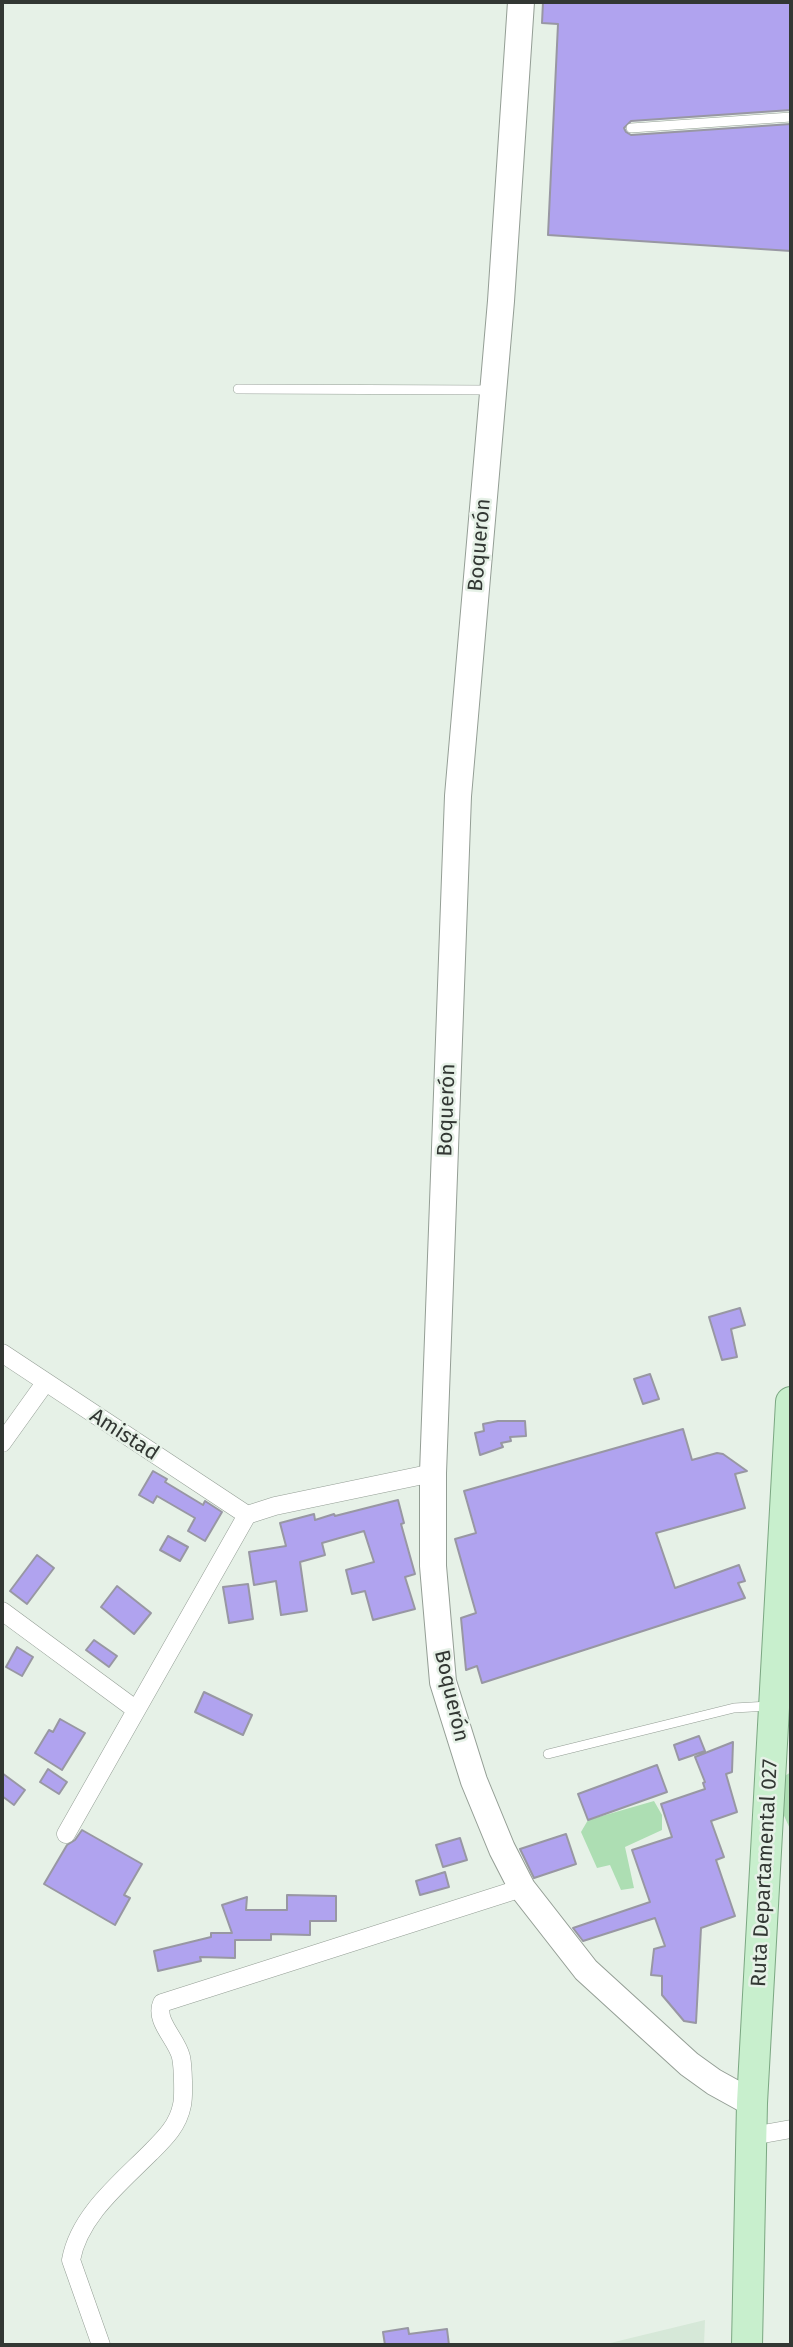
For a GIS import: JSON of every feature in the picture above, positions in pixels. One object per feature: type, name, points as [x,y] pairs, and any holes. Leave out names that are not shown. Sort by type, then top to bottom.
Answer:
[{"type":"main road","name":"Ruta Departamental 027","points":[[747,2345],[752,2103],[776,1719],[791,1402]]},
{"type":"street","name":"Boquerón","points":[[522,2],[493,390],[458,796],[433,1473],[433,1566],[443,1682],[474,1781],[502,1849],[522,1888],[596,1979],[689,2064],[714,2082],[752,2103]]},
{"type":"street","name":"Amistad","points":[[2,1353],[247,1515]]},
{"type":"street","points":[[2,1443],[45,1383]]},
{"type":"street","points":[[66,1834],[247,1515],[275,1506],[433,1473]]},
{"type":"street","points":[[2,1611],[135,1709]]},
{"type":"street","points":[[101,2345],[71,2260],[72,2253],[83,2228],[103,2201],[171,2132],[182,2105],[181,2057],[160,2015],[162,2003],[522,1888]]},
{"type":"street","points":[[752,2136],[791,2129]]},
{"type":"lane","points":[[631,128],[791,117]]},
{"type":"lane","points":[[238,389],[493,390]]},
{"type":"lane","points":[[548,1754],[734,1708],[776,1719]]},
{"type":"shaded area","points":[[705,2320],[704,2345],[602,2345]]},
{"type":"green space","points":[[791,1772],[791,1831],[775,1796],[777,1781]]},
{"type":"green space","points":[[654,1801],[662,1815],[662,1830],[625,1847],[634,1888],[621,1890],[610,1865],[597,1868],[581,1832],[588,1820]]},
{"type":"building","points":[[543,2],[791,2],[791,110],[631,121],[624,128],[631,135],[791,124],[791,251],[548,235],[558,24],[542,23]]},
{"type":"building","points":[[740,1308],[745,1325],[731,1329],[737,1357],[722,1360],[709,1317]]},
{"type":"building","points":[[650,1374],[659,1399],[643,1404],[634,1379]]},
{"type":"building","points":[[525,1421],[526,1436],[510,1437],[511,1441],[501,1443],[503,1447],[480,1455],[475,1433],[484,1431],[483,1424]]},
{"type":"building","points":[[683,1429],[692,1460],[717,1453],[723,1454],[747,1471],[735,1474],[745,1508],[656,1533],[675,1588],[739,1565],[745,1581],[738,1583],[745,1598],[482,1683],[477,1666],[466,1670],[461,1618],[476,1613],[455,1539],[476,1533],[464,1491]]},
{"type":"building","points":[[153,1471],[167,1479],[165,1482],[203,1505],[205,1501],[222,1512],[205,1541],[188,1531],[195,1518],[157,1496],[153,1503],[139,1495]]},
{"type":"building","points":[[398,1500],[404,1523],[401,1524],[415,1574],[405,1577],[415,1609],[373,1620],[365,1591],[352,1594],[346,1570],[374,1562],[364,1531],[322,1543],[325,1555],[300,1562],[307,1611],[281,1615],[276,1581],[254,1585],[249,1552],[286,1546],[280,1523],[314,1514],[315,1520]]},
{"type":"building","points":[[168,1536],[188,1547],[180,1561],[160,1550]]},
{"type":"building","points":[[37,1555],[54,1568],[27,1604],[10,1591]]},
{"type":"building","points":[[248,1584],[253,1619],[229,1623],[223,1587]]},
{"type":"building","points":[[117,1586],[151,1613],[134,1634],[101,1607]]},
{"type":"building","points":[[94,1640],[117,1656],[109,1667],[86,1650]]},
{"type":"building","points":[[17,1647],[33,1657],[22,1676],[6,1667]]},
{"type":"building","points":[[204,1692],[252,1715],[243,1735],[195,1712]]},
{"type":"building","points":[[60,1719],[85,1733],[62,1770],[35,1753],[49,1730],[53,1732]]},
{"type":"building","points":[[699,1736],[705,1751],[679,1760],[674,1745]]},
{"type":"building","points":[[733,1742],[732,1772],[726,1774],[737,1812],[711,1821],[724,1857],[716,1860],[735,1916],[701,1928],[696,2023],[684,2021],[662,1995],[662,1976],[651,1975],[654,1949],[665,1946],[655,1918],[583,1941],[573,1928],[650,1902],[632,1850],[672,1837],[661,1804],[705,1789],[695,1757]]},
{"type":"building","points":[[657,1765],[667,1792],[588,1820],[578,1794]]},
{"type":"building","points":[[48,1769],[67,1782],[59,1794],[40,1782]]},
{"type":"building","points":[[2,1773],[25,1790],[14,1805],[2,1796]]},
{"type":"building","points":[[82,1830],[142,1864],[124,1895],[130,1898],[115,1925],[44,1884],[67,1845],[75,1840]]},
{"type":"building","points":[[566,1834],[576,1864],[534,1878],[520,1849]]},
{"type":"building","points":[[460,1838],[467,1860],[443,1867],[436,1845]]},
{"type":"building","points":[[445,1872],[449,1887],[420,1895],[416,1881]]},
{"type":"building","points":[[287,1895],[336,1896],[336,1921],[310,1921],[310,1935],[271,1934],[271,1940],[235,1940],[235,1958],[200,1957],[201,1961],[158,1971],[154,1951],[211,1937],[211,1933],[232,1933],[222,1905],[247,1897],[246,1910],[287,1910]]},
{"type":"building","points":[[408,2328],[409,2334],[447,2329],[449,2345],[385,2345],[383,2332]]}]
